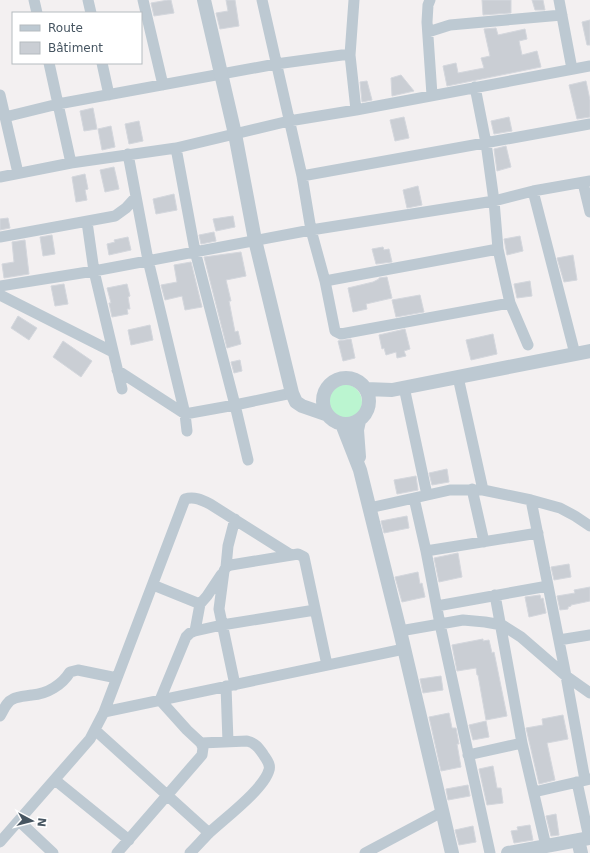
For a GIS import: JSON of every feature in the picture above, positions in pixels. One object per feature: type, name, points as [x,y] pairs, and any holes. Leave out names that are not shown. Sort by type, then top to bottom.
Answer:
[{"type":"street","points":[[34,0],[37,12]]},
{"type":"street","points":[[88,0],[91,12]]},
{"type":"street","points":[[143,0],[163,85]]},
{"type":"street","points":[[204,0],[235,134],[255,240],[292,393],[296,402],[302,406],[328,415]]},
{"type":"street","points":[[262,0],[302,176],[311,230],[325,281],[335,331],[341,334],[510,303]]},
{"type":"street","points":[[354,0],[350,55],[356,110]]},
{"type":"street","points":[[430,0],[428,5],[428,32],[432,95]]},
{"type":"street","points":[[559,0],[572,69]]},
{"type":"street","points":[[428,32],[450,25],[562,15]]},
{"type":"street","points":[[5,117],[58,104],[276,64],[350,55]]},
{"type":"street","points":[[49,64],[71,163]]},
{"type":"street","points":[[102,64],[109,95]]},
{"type":"street","points":[[0,177],[71,163],[176,148],[289,120],[356,110],[590,66]]},
{"type":"street","points":[[475,87],[486,143],[494,201],[498,249],[510,303],[528,345]]},
{"type":"street","points":[[0,95],[18,173]]},
{"type":"street","points":[[302,176],[590,124]]},
{"type":"street","points":[[176,148],[195,252],[248,460]]},
{"type":"street","points":[[128,154],[148,260],[185,414],[187,431]]},
{"type":"street","points":[[0,286],[94,271],[311,230],[494,201],[533,191],[586,182],[590,212]]},
{"type":"street","points":[[533,191],[575,354]]},
{"type":"street","points":[[0,237],[115,216],[126,208],[136,197]]},
{"type":"street","points":[[87,222],[94,271],[122,388]]},
{"type":"street","points":[[325,281],[498,249]]},
{"type":"street","points":[[0,295],[113,352]]},
{"type":"street","points":[[366,389],[398,389],[590,352]]},
{"type":"street","points":[[118,370],[185,414],[292,393]]},
{"type":"street","points":[[458,377],[478,490],[484,542]]},
{"type":"street","points":[[368,410],[369,395],[362,384],[357,380],[351,378],[341,378],[329,385],[324,396],[325,409],[334,421],[342,424],[351,424],[358,421],[366,414],[368,410],[398,389]]},
{"type":"street","points":[[398,389],[427,495]]},
{"type":"street","points":[[302,406],[324,396]]},
{"type":"street","points":[[358,421],[357,430],[360,470]]},
{"type":"street","points":[[342,424],[360,470],[400,631],[452,853]]},
{"type":"street","points":[[369,508],[450,490],[478,490],[531,500],[560,508],[590,526]]},
{"type":"street","points":[[0,842],[90,740],[104,712],[185,499],[189,497],[196,498],[210,504],[291,555]]},
{"type":"street","points":[[414,498],[490,853]]},
{"type":"street","points":[[512,853],[546,846],[584,842],[584,780],[566,676],[531,500]]},
{"type":"street","points":[[228,742],[231,686],[219,609],[228,546],[235,519]]},
{"type":"street","points":[[426,551],[538,533]]},
{"type":"street","points":[[195,631],[200,604],[225,569],[298,554],[304,557],[327,665]]},
{"type":"street","points":[[153,585],[200,604]]},
{"type":"street","points":[[437,606],[548,586]]},
{"type":"street","points":[[495,595],[502,625],[522,743],[546,846]]},
{"type":"street","points":[[160,700],[186,637],[190,633],[222,625],[315,610]]},
{"type":"street","points":[[400,631],[463,620],[474,620],[502,625],[521,637],[566,676],[590,693]]},
{"type":"street","points":[[559,640],[590,635]]},
{"type":"street","points":[[104,712],[404,649]]},
{"type":"street","points":[[0,716],[9,702],[15,698],[38,695],[48,691],[66,679],[70,672],[78,670],[117,678]]},
{"type":"street","points":[[117,853],[202,755],[202,743],[187,730],[160,700]]},
{"type":"street","points":[[95,730],[209,833]]},
{"type":"street","points":[[190,853],[209,833],[256,790],[266,777],[270,764],[258,746],[252,742],[202,743]]},
{"type":"street","points":[[468,755],[522,743]]},
{"type":"street","points":[[55,780],[128,840]]},
{"type":"street","points":[[534,792],[584,780]]},
{"type":"street","points":[[369,852],[442,812]]},
{"type":"street","points":[[19,821],[53,853]]},
{"type":"green space","points":[[348,384],[357,389],[361,395],[361,409],[357,415],[348,420],[340,420],[331,415],[327,409],[326,398],[331,389],[337,385]]},
{"type":"building","points":[[171,0],[174,13],[154,16],[151,3]]},
{"type":"building","points":[[226,0],[235,0],[239,26],[220,29],[216,13],[228,11]]},
{"type":"building","points":[[482,0],[511,0],[511,13],[483,15]]},
{"type":"building","points":[[532,0],[543,0],[545,10],[535,10]]},
{"type":"building","points":[[590,20],[590,45],[587,45],[582,22]]},
{"type":"building","points":[[496,28],[498,35],[525,29],[527,39],[519,41],[522,55],[537,51],[541,67],[447,86],[443,66],[456,63],[458,73],[484,68],[481,58],[490,56],[484,29]]},
{"type":"building","points":[[401,75],[414,91],[392,96],[391,78]]},
{"type":"building","points":[[367,81],[372,100],[362,102],[360,82]]},
{"type":"building","points":[[586,81],[590,100],[590,117],[577,119],[569,85]]},
{"type":"building","points":[[93,108],[97,129],[84,131],[80,111]]},
{"type":"building","points":[[404,117],[409,138],[395,141],[390,120]]},
{"type":"building","points":[[509,117],[512,131],[494,134],[491,121]]},
{"type":"building","points":[[139,121],[143,141],[129,144],[125,124]]},
{"type":"building","points":[[111,126],[115,147],[102,150],[98,129]]},
{"type":"building","points":[[506,146],[511,167],[497,171],[494,149]]},
{"type":"building","points":[[114,167],[119,189],[105,192],[100,170]]},
{"type":"building","points":[[85,174],[88,189],[85,190],[87,200],[76,202],[72,177]]},
{"type":"building","points":[[418,186],[422,205],[407,208],[403,190]]},
{"type":"building","points":[[174,194],[177,210],[156,214],[153,199]]},
{"type":"building","points":[[233,216],[235,227],[216,231],[213,219]]},
{"type":"building","points":[[8,218],[10,228],[0,230],[0,219]]},
{"type":"building","points":[[214,232],[216,241],[201,244],[199,235]]},
{"type":"building","points":[[52,235],[55,254],[43,256],[40,237]]},
{"type":"building","points":[[520,236],[523,251],[507,255],[504,239]]},
{"type":"building","points":[[128,237],[131,250],[109,255],[107,244],[115,242],[114,240]]},
{"type":"building","points":[[25,240],[29,274],[4,278],[2,264],[14,262],[12,242]]},
{"type":"building","points":[[383,247],[384,250],[389,249],[392,262],[376,264],[372,249]]},
{"type":"building","points":[[241,252],[246,276],[226,280],[231,301],[229,301],[235,332],[238,331],[241,344],[227,348],[204,257]]},
{"type":"building","points":[[573,255],[577,280],[564,282],[557,258]]},
{"type":"building","points":[[191,262],[202,307],[185,310],[182,296],[165,300],[161,285],[177,282],[174,265]]},
{"type":"building","points":[[387,277],[392,298],[366,304],[367,309],[353,312],[348,288],[373,282],[379,278]]},
{"type":"building","points":[[530,281],[532,296],[517,298],[514,284]]},
{"type":"building","points":[[64,284],[68,304],[55,306],[51,286]]},
{"type":"building","points":[[127,284],[130,296],[128,297],[130,309],[127,309],[128,314],[112,317],[109,303],[111,303],[107,288]]},
{"type":"building","points":[[420,295],[424,312],[396,317],[392,300]]},
{"type":"building","points":[[18,316],[37,328],[29,340],[11,328]]},
{"type":"building","points":[[150,325],[153,340],[131,345],[128,330]]},
{"type":"building","points":[[405,329],[410,349],[404,351],[406,356],[397,358],[396,352],[386,355],[384,348],[382,349],[379,335]]},
{"type":"building","points":[[493,334],[497,354],[471,360],[466,340]]},
{"type":"building","points":[[351,339],[355,358],[343,361],[338,341]]},
{"type":"building","points":[[63,341],[92,361],[81,377],[53,357]]},
{"type":"building","points":[[240,360],[242,371],[234,373],[231,362]]},
{"type":"building","points":[[447,469],[449,482],[432,485],[429,473]]},
{"type":"building","points":[[416,476],[418,490],[397,494],[394,480]]},
{"type":"building","points":[[407,516],[409,528],[384,533],[381,521]]},
{"type":"building","points":[[458,553],[462,577],[439,582],[434,558]]},
{"type":"building","points":[[569,564],[571,577],[554,580],[551,567]]},
{"type":"building","points":[[418,572],[420,584],[422,583],[425,597],[402,602],[395,577]]},
{"type":"building","points":[[590,587],[590,601],[571,605],[568,609],[560,610],[557,596],[575,593],[574,590]]},
{"type":"building","points":[[540,595],[541,599],[543,598],[546,613],[529,617],[525,597]]},
{"type":"building","points":[[483,639],[483,641],[489,640],[492,653],[494,652],[507,716],[486,720],[476,668],[457,671],[452,645]]},
{"type":"building","points":[[441,676],[443,690],[423,693],[420,679]]},
{"type":"building","points":[[449,713],[452,728],[456,728],[461,767],[441,771],[429,717]]},
{"type":"building","points":[[563,715],[568,739],[547,743],[555,780],[539,784],[526,728],[543,725],[542,719]]},
{"type":"building","points":[[486,721],[489,737],[473,740],[469,725]]},
{"type":"building","points":[[493,766],[497,788],[501,788],[503,803],[487,805],[479,769]]},
{"type":"building","points":[[468,785],[470,796],[448,800],[446,789]]},
{"type":"building","points":[[556,814],[559,835],[551,836],[546,816]]},
{"type":"building","points":[[530,825],[533,840],[514,843],[511,831],[518,830],[517,827]]},
{"type":"building","points":[[473,826],[476,842],[459,845],[455,830]]}]
